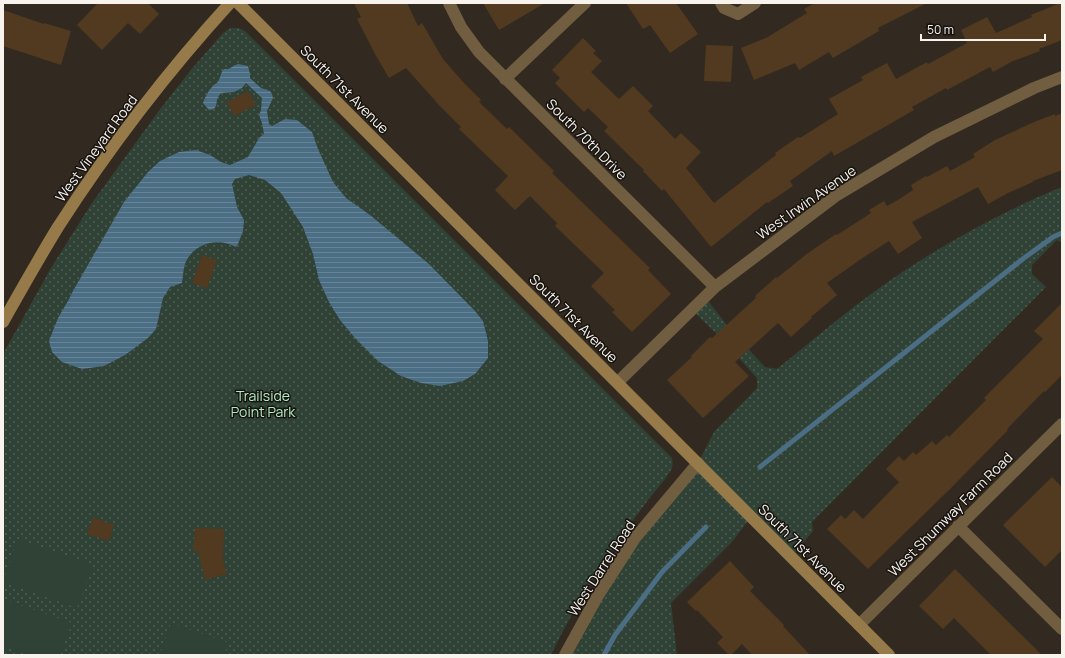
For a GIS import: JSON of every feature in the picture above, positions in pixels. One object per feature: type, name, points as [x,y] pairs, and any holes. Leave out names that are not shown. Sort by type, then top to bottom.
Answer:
[{"type":"street","name":"West Vineyard Road","points":[[3,322],[58,228],[95,173],[178,62],[230,3]]},
{"type":"street","name":"South 71st Avenue","points":[[238,3],[889,655]]},
{"type":"street","name":"South 70th Drive","points":[[449,3],[461,27],[479,52],[715,287]]},
{"type":"street","points":[[505,79],[585,3]]},
{"type":"street","points":[[721,3],[724,8],[738,14],[755,3]]},
{"type":"street","name":"West Irwin Avenue","points":[[618,382],[715,287],[837,195],[934,137],[1034,88],[1062,77]]},
{"type":"street","name":"West Shumway Farm Road","points":[[859,625],[1062,424]]},
{"type":"street","name":"West Darrel Road","points":[[565,655],[597,597],[635,538],[698,463]]},
{"type":"street","points":[[958,526],[1062,630]]},
{"type":"green space","name":"Trailside Point Park","points":[[230,28],[239,28],[245,31],[672,458],[673,464],[671,470],[605,560],[560,636],[551,655],[3,655],[3,354],[51,268],[92,203],[158,112],[190,71],[223,33]]},
{"type":"green space","points":[[1062,187],[1062,243],[1057,240],[1032,265],[1032,274],[1046,287],[812,522],[813,531],[791,557],[751,517],[731,543],[671,603],[677,655],[565,655],[597,597],[698,463],[714,432],[757,388],[757,378],[720,337],[692,310],[705,297],[730,329],[765,367],[777,369],[824,330],[907,269],[983,224]]},
{"type":"green space","points":[[17,539],[93,565],[77,608],[3,582]]},
{"type":"green space","points":[[3,599],[72,623],[60,655],[28,655],[3,646]]},
{"type":"green space","points":[[171,623],[229,643],[224,655],[160,655]]},
{"type":"water","points":[[238,64],[248,66],[250,78],[261,88],[270,91],[272,94],[273,98],[267,111],[269,124],[272,126],[285,119],[297,120],[312,132],[333,182],[346,198],[370,215],[429,264],[483,321],[488,341],[488,358],[475,374],[463,381],[440,386],[421,383],[401,376],[378,361],[355,338],[340,320],[329,302],[319,280],[313,254],[303,227],[281,193],[265,180],[249,175],[235,179],[232,184],[237,207],[244,220],[243,231],[238,244],[236,247],[222,242],[214,242],[194,251],[185,264],[182,283],[170,287],[163,298],[156,329],[148,338],[125,355],[104,366],[82,369],[62,362],[52,352],[49,341],[58,318],[124,202],[148,172],[160,161],[179,152],[196,150],[230,165],[248,157],[259,138],[264,134],[259,115],[262,98],[246,83],[242,88],[234,92],[221,93],[214,109],[209,110],[203,103],[209,90],[217,83],[224,69],[228,69]]},
{"type":"building","points":[[98,3],[148,3],[159,14],[140,34],[128,23],[102,50],[77,25]]},
{"type":"building","points":[[354,3],[407,3],[418,26],[422,23],[443,59],[481,100],[479,102],[507,129],[509,127],[554,171],[552,173],[650,268],[648,270],[671,294],[632,332],[612,312],[615,310],[591,286],[604,273],[555,226],[557,223],[530,196],[515,210],[495,190],[508,176],[459,129],[461,127],[406,68],[389,78],[357,19],[361,17]]},
{"type":"building","points":[[483,3],[545,3],[499,30]]},
{"type":"building","points":[[626,3],[676,3],[698,34],[670,53],[650,25],[643,29]]},
{"type":"building","points":[[815,3],[927,3],[878,28],[879,31],[833,58],[829,52],[799,70],[795,63],[754,80],[741,48],[766,38],[807,13],[804,9]]},
{"type":"building","points":[[1062,3],[1062,40],[1039,49],[1040,51],[1013,61],[993,72],[990,67],[947,90],[946,88],[912,107],[914,110],[834,156],[832,151],[790,181],[793,186],[768,203],[767,202],[711,247],[664,189],[662,191],[643,171],[644,170],[604,131],[608,127],[588,108],[584,112],[555,83],[560,78],[552,70],[583,38],[596,51],[593,53],[602,61],[591,72],[619,99],[633,86],[653,106],[648,111],[675,139],[681,133],[701,152],[686,168],[714,203],[776,155],[775,153],[798,137],[800,138],[838,114],[829,99],[863,80],[861,77],[887,63],[896,79],[967,43],[961,30],[987,17],[996,33],[1032,17],[1031,15]]},
{"type":"building","points":[[3,10],[44,24],[71,31],[61,65],[3,46]]},
{"type":"building","points":[[706,45],[733,46],[731,82],[704,81]]},
{"type":"building","points":[[248,91],[256,105],[234,116],[227,102]]},
{"type":"building","points":[[1062,113],[1062,170],[1033,181],[988,204],[978,187],[912,222],[922,238],[898,254],[889,241],[861,259],[827,283],[837,295],[811,317],[812,318],[791,337],[778,323],[735,362],[749,376],[703,418],[667,380],[692,357],[691,356],[710,337],[712,338],[756,298],[755,296],[776,277],[777,278],[808,253],[836,234],[837,235],[871,213],[869,210],[884,201],[887,206],[898,200],[913,190],[911,185],[947,166],[950,171],[975,157],[973,154],[995,140],[1034,122]]},
{"type":"building","points":[[202,255],[217,260],[207,288],[192,283]]},
{"type":"building","points":[[1062,303],[1062,375],[1045,392],[1044,391],[950,489],[868,569],[827,529],[841,515],[845,519],[854,510],[863,519],[899,482],[886,469],[899,456],[904,461],[913,452],[916,455],[932,441],[936,445],[947,435],[949,437],[986,400],[984,398],[1043,339],[1034,331]]},
{"type":"building","points":[[1052,477],[1062,487],[1062,550],[1045,567],[1003,525]]},
{"type":"building","points":[[93,517],[114,525],[109,541],[87,534]]},
{"type":"building","points":[[195,528],[224,529],[223,560],[227,574],[205,580],[198,551],[193,551]]},
{"type":"building","points":[[730,561],[754,587],[750,591],[784,625],[783,626],[810,655],[752,655],[742,644],[731,655],[729,655],[717,643],[723,637],[697,610],[696,611],[687,602]]},
{"type":"building","points":[[955,569],[1042,655],[991,655],[954,618],[943,629],[919,606]]},
{"type":"waterway","points":[[760,467],[1024,258],[1053,237],[1062,233]]},
{"type":"waterway","points":[[604,655],[615,635],[662,572],[706,527]]}]
